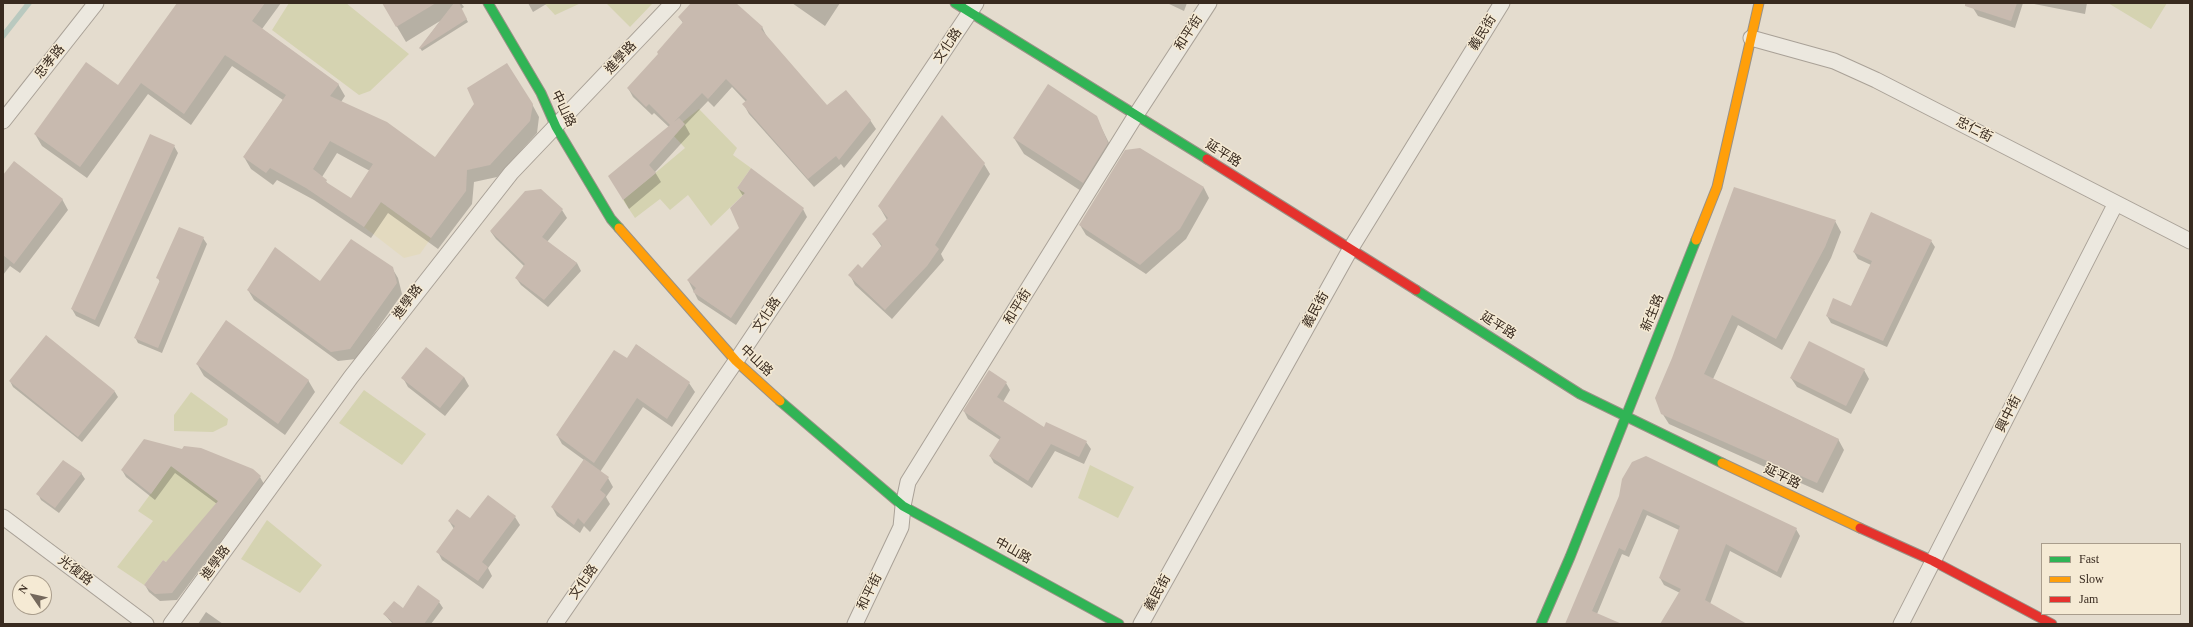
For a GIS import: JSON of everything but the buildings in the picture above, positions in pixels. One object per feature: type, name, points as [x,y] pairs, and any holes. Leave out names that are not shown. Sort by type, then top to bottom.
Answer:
[{"type":"street","name":"忠孝路","points":[[3,121],[96,3]]},
{"type":"street","name":"中山路","points":[[488,3],[542,93],[556,127],[612,219],[640,254],[736,361],[819,436],[903,506],[1119,624]]},
{"type":"street","name":"進學路","points":[[171,624],[351,377],[425,280],[511,173],[673,3]]},
{"type":"street","name":"延平路","points":[[955,3],[973,8],[1136,115],[1351,248],[1580,394],[1813,507],[1933,562],[2052,624]]},
{"type":"street","name":"和平街","points":[[854,624],[901,527],[903,506],[908,482],[1136,115],[1209,3]]},
{"type":"street","name":"義民街","points":[[1141,624],[1351,248],[1502,3]]},
{"type":"street","name":"新生路","points":[[1541,624],[1717,187],[1759,3]]},
{"type":"street","name":"文化路","points":[[555,624],[736,361],[973,8]]},
{"type":"street","name":"忠仁街","points":[[1751,38],[1789,47],[1841,64],[1876,80],[2190,241]]},
{"type":"street","name":"興中街","points":[[1901,624],[2116,203]]},
{"type":"street","name":"光復路","points":[[3,517],[146,624]]},
{"type":"shaded area","points":[[289,3],[346,3],[409,54],[370,91],[359,95],[272,30]]},
{"type":"shaded area","points":[[544,3],[581,3],[555,15]]},
{"type":"shaded area","points":[[606,3],[651,3],[652,4],[630,27]]},
{"type":"shaded area","points":[[2108,3],[2167,3],[2151,29]]},
{"type":"shaded area","points":[[699,109],[737,148],[733,155],[751,168],[737,188],[745,193],[711,226],[688,195],[670,210],[660,199],[635,218],[623,200],[685,148],[670,132]]},
{"type":"shaded area","points":[[381,202],[431,238],[420,254],[404,258],[364,227]]},
{"type":"shaded area","points":[[364,390],[426,434],[402,465],[339,423]]},
{"type":"shaded area","points":[[191,392],[228,419],[227,425],[213,432],[174,431],[174,415]]},
{"type":"shaded area","points":[[1090,465],[1134,487],[1118,518],[1078,498]]},
{"type":"shaded area","points":[[171,466],[233,512],[166,562],[163,560],[144,585],[117,567],[153,521],[138,511]]},
{"type":"shaded area","points":[[267,520],[322,565],[300,593],[241,559]]},
{"type":"waterway","points":[[3,36],[29,3]]},
{"type":"traffic: fast","points":[[488,3],[541,93],[556,127],[611,219],[619,228]]},
{"type":"traffic: fast","points":[[955,3],[1207,159]]},
{"type":"traffic: fast","points":[[1541,624],[1570,557],[1696,240]]},
{"type":"traffic: fast","points":[[1416,290],[1580,394],[1722,463]]},
{"type":"traffic: fast","points":[[780,401],[903,506],[1119,624]]},
{"type":"traffic: slow","points":[[1696,240],[1717,187],[1759,3]]},
{"type":"traffic: slow","points":[[619,228],[736,361],[780,401]]},
{"type":"traffic: slow","points":[[1722,463],[1860,528]]},
{"type":"traffic: jam","points":[[1207,159],[1416,290]]},
{"type":"traffic: jam","points":[[1860,528],[1933,561],[2052,624]]}]
